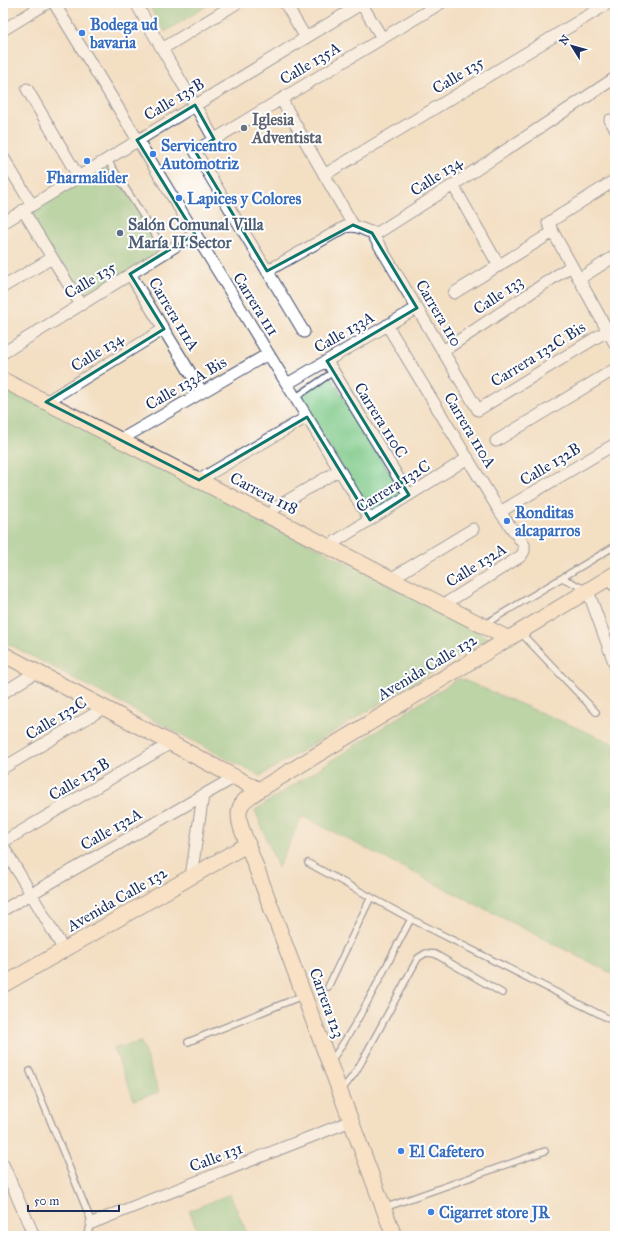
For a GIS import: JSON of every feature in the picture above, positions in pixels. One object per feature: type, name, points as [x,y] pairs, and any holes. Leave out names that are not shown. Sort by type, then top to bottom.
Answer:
[{"type":"street","points":[[3,30],[47,3]]},
{"type":"street","name":"Carrera 111","points":[[54,3],[370,520]]},
{"type":"street","points":[[136,3],[214,139]]},
{"type":"street","points":[[162,50],[237,3]]},
{"type":"street","points":[[285,3],[306,38]]},
{"type":"street","points":[[361,3],[382,38]]},
{"type":"street","name":"Calle 135B","points":[[3,223],[361,3]]},
{"type":"street","name":"Calle 135A","points":[[267,271],[196,150],[441,3]]},
{"type":"street","name":"Calle 135","points":[[324,175],[609,3]]},
{"type":"street","name":"Calle 134","points":[[372,234],[379,232],[453,185],[615,78]]},
{"type":"street","points":[[26,89],[78,176]]},
{"type":"street","points":[[281,99],[353,225],[372,234]]},
{"type":"street","points":[[3,157],[52,258],[81,305]]},
{"type":"street","points":[[454,293],[499,266],[615,180]]},
{"type":"street","points":[[453,185],[499,266]]},
{"type":"street","points":[[304,332],[267,271],[345,227],[353,225]]},
{"type":"street","points":[[550,228],[571,266],[611,328],[615,344]]},
{"type":"street","name":"Calle 135","points":[[3,353],[195,234]]},
{"type":"street","name":"Carrera 110","points":[[372,234],[478,410]]},
{"type":"street","points":[[579,279],[615,256]]},
{"type":"street","points":[[3,287],[52,258]]},
{"type":"street","name":"Calle 133","points":[[443,351],[571,266]]},
{"type":"street","name":"Carrera 111A","points":[[130,274],[202,392]]},
{"type":"street","name":"Calle 133A","points":[[287,384],[417,308]]},
{"type":"street","name":"Carrera 110A","points":[[387,325],[500,512],[524,545],[524,551]]},
{"type":"street","name":"Carrera 132C Bis","points":[[478,410],[611,328]]},
{"type":"street","name":"Calle 134","points":[[46,402],[164,329]]},
{"type":"street","name":"Calle 133A Bis","points":[[120,440],[268,354]]},
{"type":"street","name":"Carrera 110C","points":[[326,361],[409,495]]},
{"type":"street","points":[[496,441],[615,369]]},
{"type":"street","name":"Carrera 118","points":[[3,380],[483,625],[514,635]]},
{"type":"street","points":[[199,480],[307,417]]},
{"type":"street","name":"Calle 132B","points":[[500,512],[615,444]]},
{"type":"street","name":"Carrera 132C","points":[[336,541],[468,458]]},
{"type":"street","points":[[275,508],[339,470]]},
{"type":"street","points":[[392,578],[473,529]]},
{"type":"street","name":"Calle 132A","points":[[443,605],[521,556],[524,551]]},
{"type":"street","name":"Avenida Calle 132","points":[[259,790],[588,590],[611,581]]},
{"type":"street","points":[[588,590],[615,665]]},
{"type":"street","points":[[3,654],[259,790]]},
{"type":"street","points":[[3,693],[36,672]]},
{"type":"street","name":"Calle 132C","points":[[3,768],[104,708]]},
{"type":"street","name":"Calle 132B","points":[[3,842],[171,743]]},
{"type":"street","name":"Calle 132A","points":[[3,910],[235,777]]},
{"type":"street","name":"Carrera 123","points":[[259,790],[243,802],[238,813],[241,827],[394,1236]]},
{"type":"street","points":[[191,877],[203,795]]},
{"type":"street","name":"Avenida Calle 132","points":[[3,985],[248,844]]},
{"type":"street","points":[[3,846],[64,950]]},
{"type":"street","name":"Calle 131","points":[[92,1223],[352,1121]]},
{"type":"street","points":[[3,1164],[34,1236]]},
{"type":"lane","points":[[107,158],[166,252]]},
{"type":"lane","points":[[295,398],[333,372]]},
{"type":"lane","points":[[483,625],[615,546]]},
{"type":"lane","points":[[562,578],[588,590]]},
{"type":"lane","points":[[514,635],[596,712]]},
{"type":"lane","points":[[308,863],[411,919],[615,1022]]},
{"type":"lane","points":[[328,987],[371,897]]},
{"type":"lane","points":[[330,1063],[343,1045],[411,919]]},
{"type":"lane","points":[[341,1091],[362,1061],[418,958],[426,953],[435,954],[502,993]]},
{"type":"lane","points":[[188,1042],[305,995]]},
{"type":"lane","points":[[30,1071],[92,1223],[86,1236]]},
{"type":"lane","points":[[384,1208],[545,1151]]},
{"type":"highlighted area","points":[[195,105],[214,139],[195,151],[267,271],[353,225],[372,233],[417,308],[327,361],[409,495],[370,520],[307,417],[199,480],[46,402],[164,329],[130,274],[195,234],[137,140]]},
{"type":"green space","points":[[147,3],[211,3],[165,32]]},
{"type":"green space","points":[[107,159],[166,252],[81,305],[23,210]]},
{"type":"green space","points":[[328,372],[403,494],[370,514],[296,392]]},
{"type":"green space","points":[[3,385],[489,638],[260,776],[3,641]]},
{"type":"green space","points":[[459,678],[615,744],[615,975],[302,816],[278,868],[255,810]]},
{"type":"green space","points":[[141,1042],[159,1092],[134,1100],[114,1048]]},
{"type":"green space","points":[[230,1194],[248,1236],[200,1236],[189,1211]]},
{"type":"place","name":"Bodega ud bavaria","points":[[82,33]]},
{"type":"place","name":"Iglesia Adventista","points":[[244,128]]},
{"type":"place","name":"Servicentro Automotriz","points":[[153,154]]},
{"type":"place","name":"Fharmalider","points":[[87,161]]},
{"type":"place","name":"Lapices y Colores","points":[[179,198]]},
{"type":"place","name":"Salón Comunal Villa María II Sector","points":[[120,233]]},
{"type":"place","name":"Ronditas alcaparros","points":[[507,521]]},
{"type":"place","name":"El Cafetero","points":[[401,1151]]},
{"type":"place","name":"Cigarret store JR","points":[[431,1212]]}]
